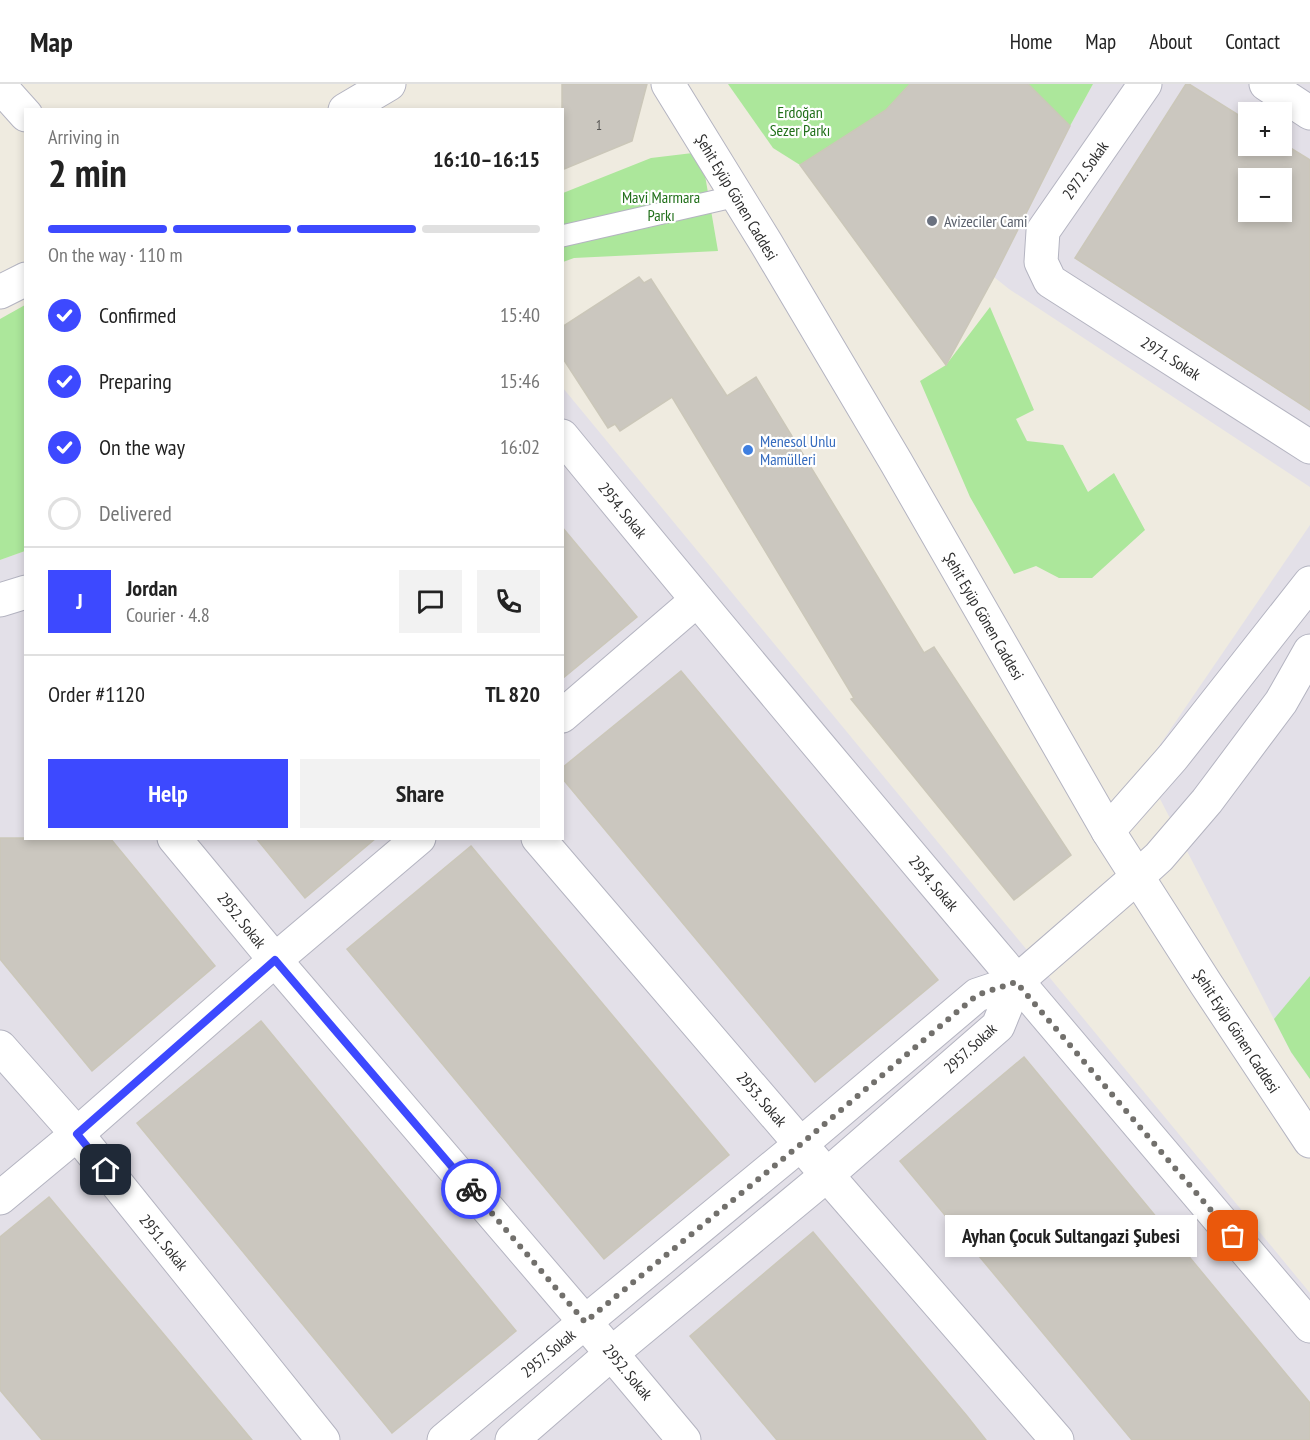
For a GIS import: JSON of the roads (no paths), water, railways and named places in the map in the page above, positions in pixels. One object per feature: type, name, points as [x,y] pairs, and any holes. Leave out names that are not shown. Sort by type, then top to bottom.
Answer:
[{"type":"street","points":[[348,108],[389,84]]},
{"type":"street","name":"Şehit Eyüp Gönen Caddesi","points":[[668,84],[896,462],[1108,831],[1310,1141]]},
{"type":"street","name":"2972. Sokak","points":[[1041,262],[1043,231],[1145,84]]},
{"type":"street","points":[[1266,84],[1310,113]]},
{"type":"street","points":[[0,86],[24,113]]},
{"type":"street","name":"2971. Sokak","points":[[1041,262],[1050,281],[1310,447]]},
{"type":"street","points":[[0,292],[24,280]]},
{"type":"street","name":"2954. Sokak","points":[[564,438],[1016,982],[1310,1326]]},
{"type":"street","points":[[1108,831],[1173,757],[1310,583]]},
{"type":"street","points":[[0,600],[24,593]]},
{"type":"street","points":[[564,714],[697,600]]},
{"type":"street","points":[[1016,982],[1159,857],[1207,801],[1281,702],[1310,651]]},
{"type":"street","name":"2952. Sokak","points":[[176,840],[684,1440]]},
{"type":"street","points":[[0,1198],[417,840]]},
{"type":"street","name":"2953. Sokak","points":[[540,840],[1057,1440]]},
{"type":"street","name":"2957. Sokak","points":[[444,1440],[977,995],[1016,982]]},
{"type":"street","name":"2957. Sokak","points":[[512,1440],[612,1353],[827,1175],[998,1026],[1016,982]]},
{"type":"street","name":"2951. Sokak","points":[[0,1047],[77,1134],[323,1440]]},
{"type":"lane","points":[[564,236],[737,196]]},
{"type":"place","name":"Avizeciler Cami","points":[[932,221]]},
{"type":"place","name":"Menesol Unlu Mamülleri","points":[[748,450]]},
{"type":"place","name":"Ayhan Çocuk Sultangazi Şubesi","points":[[1233,1236]]},
{"type":"park label","name":"Erdoğan Sezer Parkı","points":[[800,121]]},
{"type":"park label","name":"Mavi Marmara Parkı","points":[[661,206]]}]
